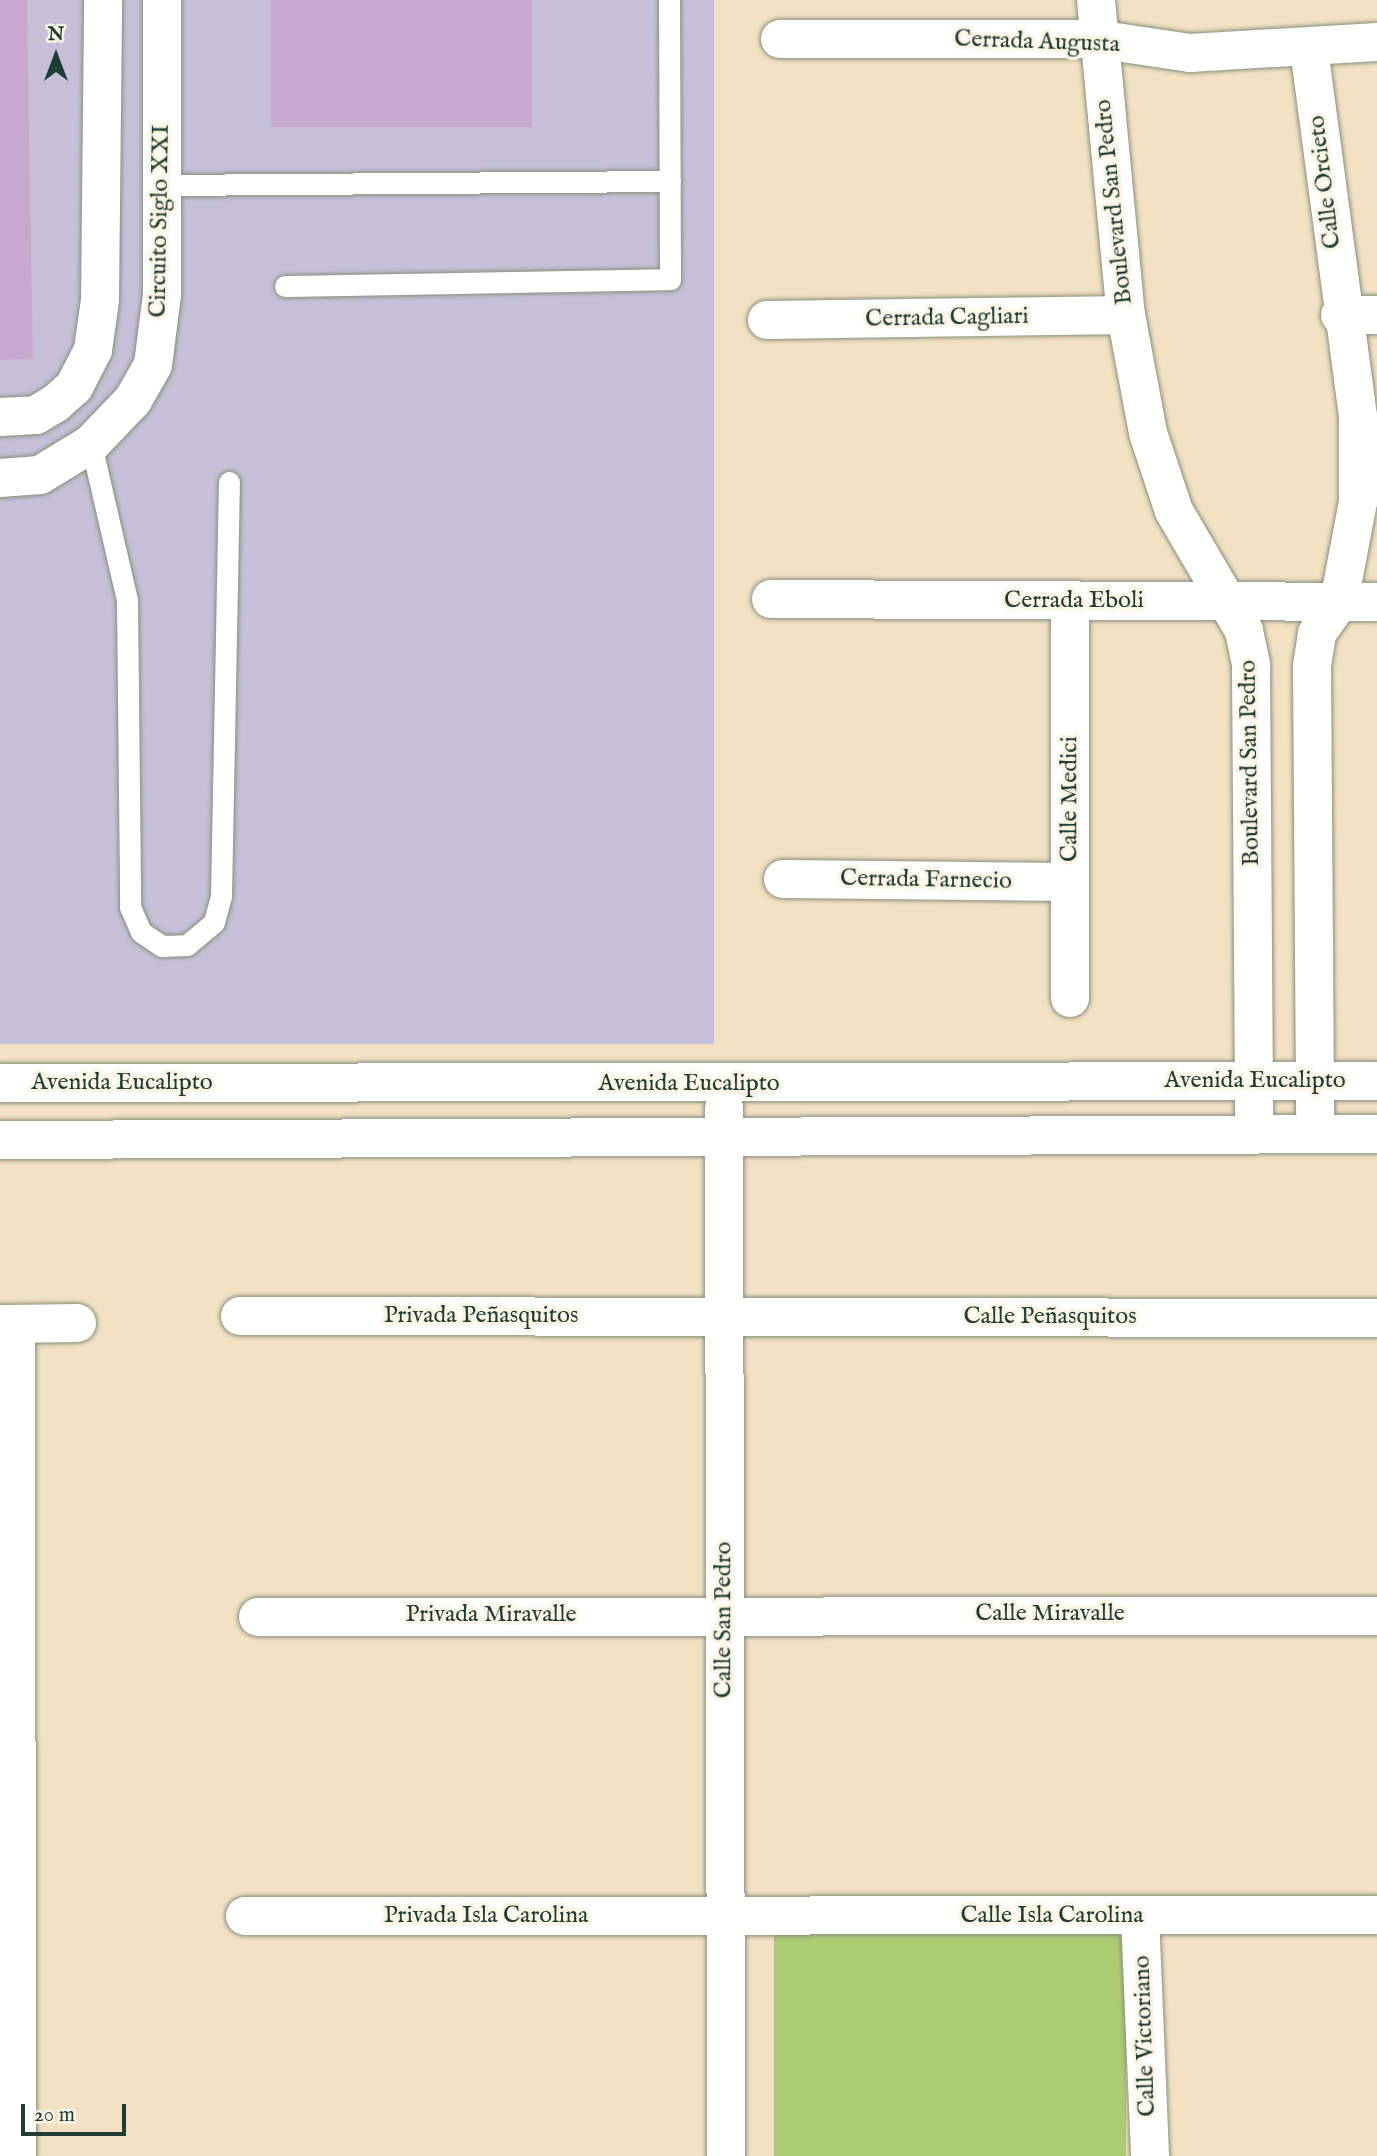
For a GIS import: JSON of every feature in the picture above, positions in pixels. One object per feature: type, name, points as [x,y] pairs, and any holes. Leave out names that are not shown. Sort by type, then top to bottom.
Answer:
[{"type":"street","points":[[0,417],[36,415],[56,402],[74,387],[93,350],[100,300],[103,0]]},
{"type":"street","name":"Circuito Siglo XXI","points":[[0,478],[40,475],[91,444],[133,400],[153,365],[162,295],[162,0]]},
{"type":"street","name":"Boulevard San Pedro","points":[[1096,0],[1096,39],[1126,315],[1147,433],[1174,511],[1227,602],[1251,665],[1254,1134]]},
{"type":"street","name":"Cerrada Augusta","points":[[780,39],[1096,39],[1190,53],[1309,49],[1377,42]]},
{"type":"street","name":"Calle Orcieto","points":[[1309,49],[1359,315],[1358,502],[1339,602]]},
{"type":"street","name":"Cerrada Cagliari","points":[[767,320],[1126,315]]},
{"type":"street","name":"Cerrada Eboli","points":[[771,599],[1377,602]]},
{"type":"street","name":"Calle Medici","points":[[1070,601],[1070,998]]},
{"type":"street","points":[[1315,1134],[1312,665],[1317,634],[1339,602]]},
{"type":"street","name":"Cerrada Farnecio","points":[[783,879],[1070,882]]},
{"type":"street","points":[[1253,974],[1314,974]]},
{"type":"street","name":"Avenida Eucalipto","points":[[0,1083],[724,1084],[1253,1079],[1377,1081]]},
{"type":"street","name":"Calle San Pedro","points":[[724,1084],[722,1317],[727,1916],[726,2156]]},
{"type":"street","name":"Avenida Eucalipto","points":[[0,1140],[723,1134],[1377,1134]]},
{"type":"street","name":"Privada Peñasquitos","points":[[240,1316],[722,1317]]},
{"type":"street","name":"Calle Peñasquitos","points":[[722,1317],[1377,1318]]},
{"type":"street","points":[[17,2156],[8,1324],[77,1322]]},
{"type":"street","name":"Calle Miravalle","points":[[724,1613],[1377,1616]]},
{"type":"street","name":"Privada Miravalle","points":[[258,1617],[724,1613]]},
{"type":"street","name":"Calle Isla Carolina","points":[[727,1916],[1377,1915]]},
{"type":"street","name":"Privada Isla Carolina","points":[[245,1916],[727,1916]]},
{"type":"street","name":"Calle Victoriano","points":[[1140,1916],[1150,2156]]},
{"type":"lane","points":[[285,286],[670,279],[669,0]]},
{"type":"lane","points":[[162,185],[670,181]]},
{"type":"lane","points":[[91,444],[127,600],[130,907],[141,932],[162,946],[187,945],[214,922],[221,896],[229,482]]},
{"type":"shaded area","points":[[0,0],[714,0],[714,1044],[0,1044]]},
{"type":"green space","points":[[774,1932],[1126,1932],[1126,2156],[774,2156]]},
{"type":"building","points":[[0,0],[27,0],[33,359],[0,360]]},
{"type":"building","points":[[271,0],[532,0],[532,127],[271,127]]}]
